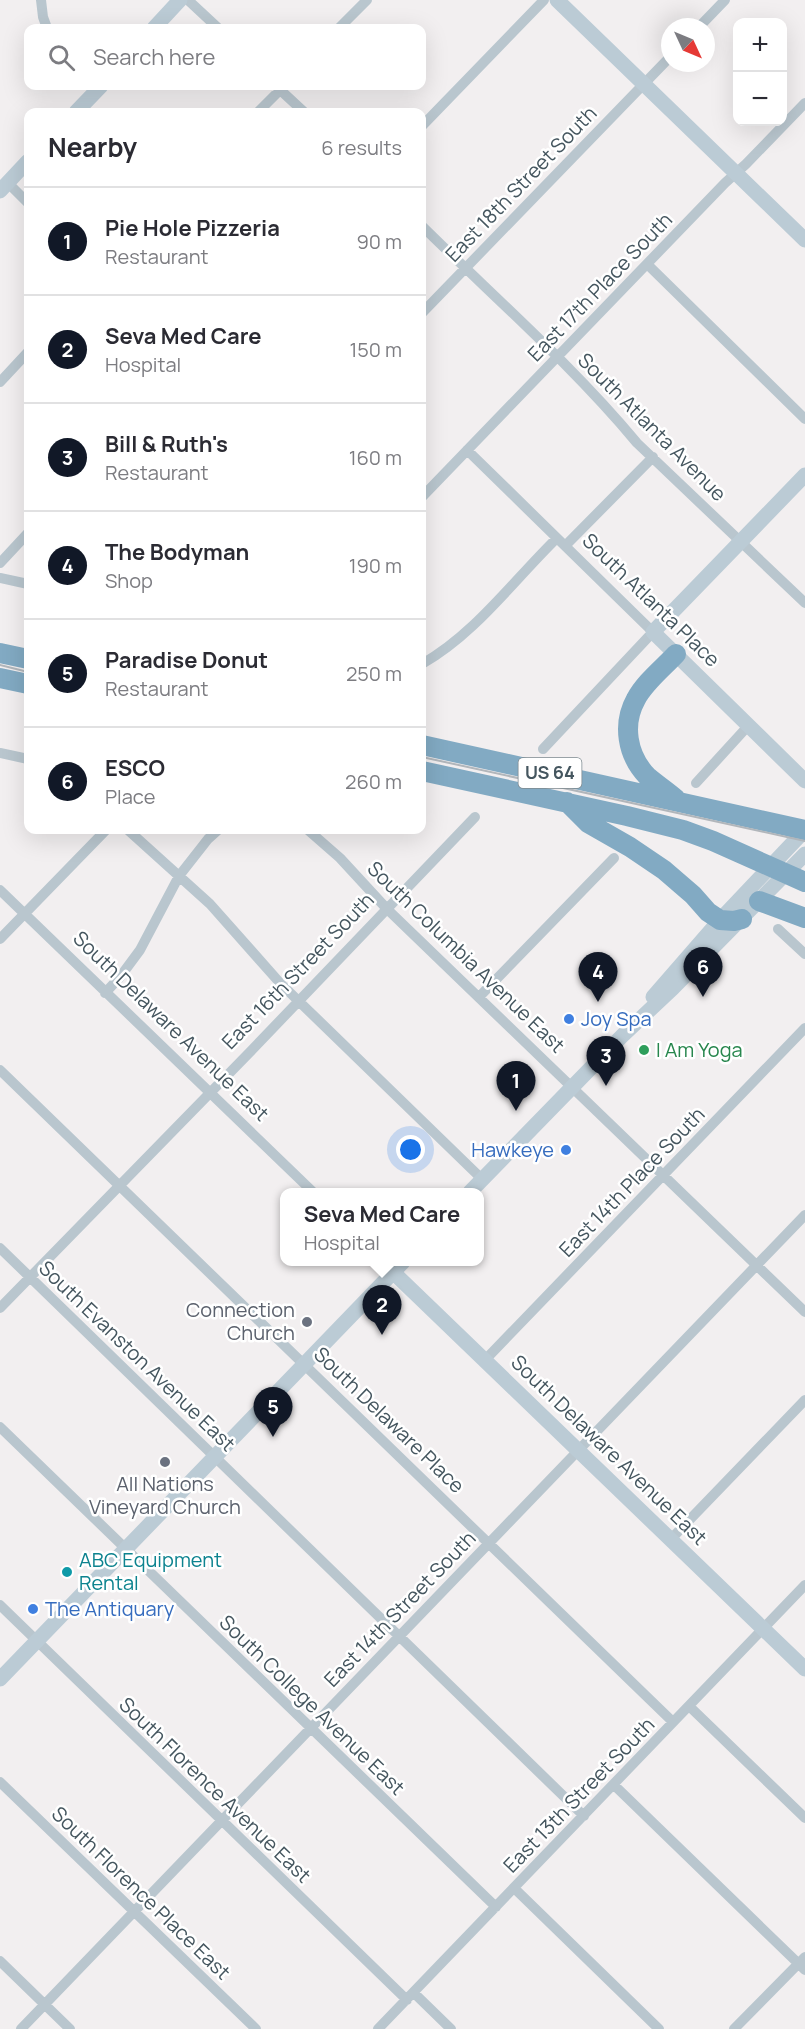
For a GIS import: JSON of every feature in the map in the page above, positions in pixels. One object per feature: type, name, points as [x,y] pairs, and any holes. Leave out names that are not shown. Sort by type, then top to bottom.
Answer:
[{"type":"highway","points":[[0,653],[24,658]]},
{"type":"highway","points":[[676,654],[636,698],[628,730],[629,743],[640,766],[647,775],[679,802]]},
{"type":"highway","points":[[0,678],[24,683]]},
{"type":"highway","name":"US 64","points":[[426,746],[805,830]]},
{"type":"highway","name":"US 64","points":[[426,772],[683,830],[805,882]]},
{"type":"highway","points":[[567,802],[588,823],[664,870],[693,895],[708,912],[726,922],[742,919]]},
{"type":"highway","points":[[759,901],[805,918]]},
{"type":"main road","points":[[158,24],[180,0]]},
{"type":"main road","points":[[557,0],[805,240]]},
{"type":"main road","points":[[80,108],[97,90]]},
{"type":"main road","points":[[4,187],[24,165]]},
{"type":"main road","points":[[652,632],[805,475]]},
{"type":"main road","name":"South Atlanta Place","points":[[652,632],[805,781]]},
{"type":"main road","points":[[622,1036],[665,982],[720,920],[805,830]]},
{"type":"main road","points":[[474,1188],[622,1036],[673,988],[805,854]]},
{"type":"main road","points":[[0,1679],[305,1364],[392,1266]]},
{"type":"main road","name":"South Delaware Avenue East","points":[[394,1266],[485,1360],[805,1669]]},
{"type":"street","points":[[41,0],[46,24]]},
{"type":"street","points":[[188,0],[214,24]]},
{"type":"street","points":[[343,24],[367,0]]},
{"type":"street","points":[[426,122],[544,0]]},
{"type":"street","points":[[708,18],[725,0]]},
{"type":"street","name":"East 18th Street South","points":[[426,309],[661,66]]},
{"type":"street","points":[[262,108],[277,90]]},
{"type":"street","points":[[283,90],[300,108]]},
{"type":"street","name":"East 17th Place South","points":[[426,493],[805,103]]},
{"type":"street","points":[[4,187],[24,200]]},
{"type":"street","name":"South Atlanta Avenue","points":[[426,230],[557,358],[637,443],[805,603]]},
{"type":"street","points":[[647,264],[805,419]]},
{"type":"street","points":[[0,382],[24,356]]},
{"type":"street","name":"South Atlanta Place","points":[[467,450],[652,632]]},
{"type":"street","points":[[426,662],[468,630],[653,457]]},
{"type":"street","points":[[0,563],[24,537]]},
{"type":"street","points":[[0,578],[24,583]]},
{"type":"street","points":[[543,749],[652,632]]},
{"type":"street","points":[[696,783],[748,726]]},
{"type":"street","points":[[0,753],[24,758]]},
{"type":"street","name":"East 16th Street South","points":[[0,1308],[475,817]]},
{"type":"street","points":[[0,939],[102,834]]},
{"type":"street","points":[[132,834],[222,916],[298,1001],[483,1180]]},
{"type":"street","points":[[105,993],[140,950],[179,876],[214,834]]},
{"type":"street","name":"South Columbia Avenue East","points":[[313,834],[340,858],[387,909],[805,1312]]},
{"type":"street","points":[[479,997],[614,858]]},
{"type":"street","name":"South Delaware Avenue East","points":[[0,890],[309,1188]]},
{"type":"street","points":[[778,929],[805,954]]},
{"type":"street","name":"East 14th Place South","points":[[485,1360],[805,1029]]},
{"type":"street","name":"South Delaware Place","points":[[0,1070],[673,1722]]},
{"type":"street","name":"East 14th Street South","points":[[21,2029],[805,1215]]},
{"type":"street","name":"South Evanston Avenue East","points":[[0,1248],[584,1815]]},
{"type":"street","points":[[671,1539],[805,1400]]},
{"type":"street","name":"South College Avenue East","points":[[0,1427],[496,1907]]},
{"type":"street","name":"East 13th Street South","points":[[378,2029],[805,1585]]},
{"type":"street","name":"South Florence Avenue East","points":[[0,1605],[221,1821],[410,1996],[451,2029]]},
{"type":"street","points":[[689,1706],[805,1818]]},
{"type":"street","name":"South Florence Place East","points":[[0,1782],[256,2029]]},
{"type":"street","points":[[614,1785],[803,1963],[735,2029]]},
{"type":"street","points":[[514,1888],[659,2029]]},
{"type":"street","points":[[0,1961],[70,2029]]},
{"type":"railway","points":[[0,665],[24,671]]},
{"type":"railway","points":[[426,758],[805,841]]},
{"type":"place","name":"ESCO","points":[[703,997]]},
{"type":"place","name":"The Bodyman","points":[[598,1002]]},
{"type":"place","name":"Joy Spa","points":[[569,1019]]},
{"type":"place","name":"I Am Yoga","points":[[644,1050]]},
{"type":"place","name":"Bill & Ruth's","points":[[606,1086]]},
{"type":"place","name":"Pie Hole Pizzeria","points":[[516,1111]]},
{"type":"place","name":"Hawkeye","points":[[566,1150]]},
{"type":"place","name":"Connection Church","points":[[307,1322]]},
{"type":"place","name":"Seva Med Care","points":[[382,1335]]},
{"type":"place","name":"Paradise Donut","points":[[273,1437]]},
{"type":"place","name":"All Nations Vineyard Church","points":[[165,1462]]},
{"type":"place","name":"ABC Equipment Rental","points":[[67,1572]]},
{"type":"place","name":"The Antiquary","points":[[33,1609]]}]
